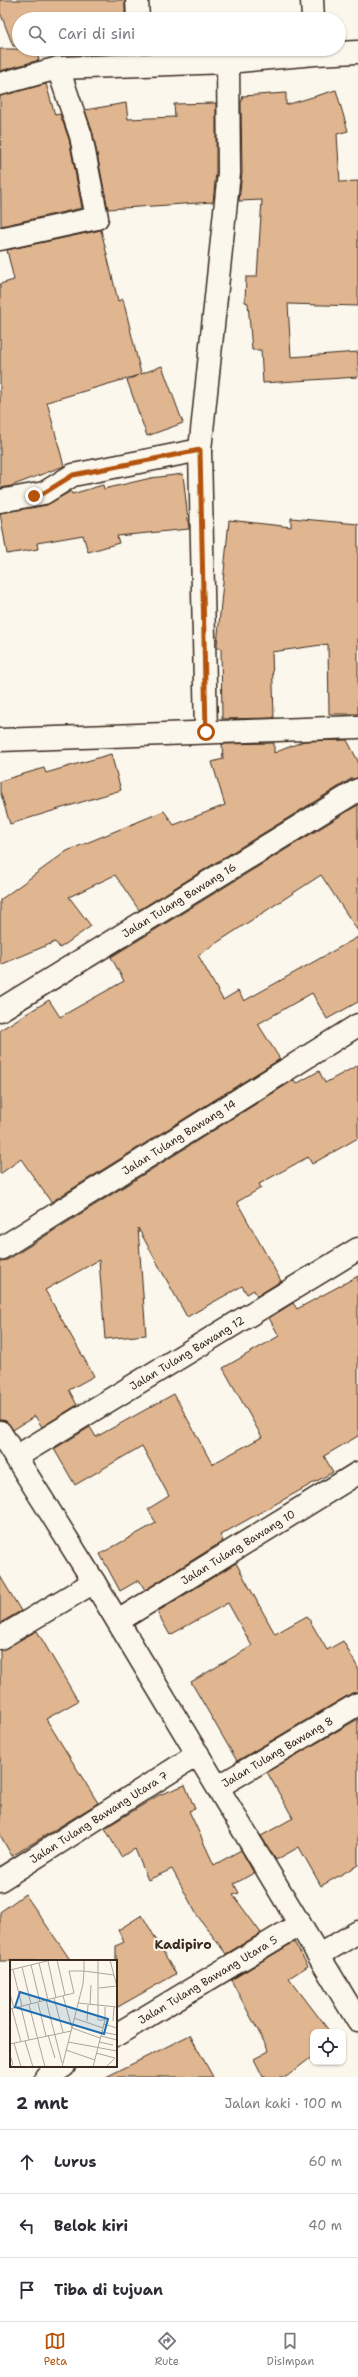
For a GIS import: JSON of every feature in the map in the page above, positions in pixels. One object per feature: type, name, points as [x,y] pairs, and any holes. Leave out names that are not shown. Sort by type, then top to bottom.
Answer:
[{"type":"street","points":[[137,0],[138,12]]},
{"type":"street","points":[[312,0],[313,12]]},
{"type":"street","points":[[346,52],[358,52]]},
{"type":"street","points":[[0,84],[58,68],[138,57],[228,62],[275,56]]},
{"type":"street","points":[[206,732],[200,450],[222,226],[229,173],[228,62]]},
{"type":"street","points":[[0,239],[97,218],[81,136],[58,68]]},
{"type":"street","points":[[0,501],[44,493],[73,475],[200,450]]},
{"type":"street","points":[[0,740],[358,727]]},
{"type":"street","name":"Jalan Tulang Bawang 16","points":[[0,1010],[358,790]]},
{"type":"street","name":"Jalan Tulang Bawang 14","points":[[0,1249],[358,1025]]},
{"type":"street","name":"Jalan Tulang Bawang 12","points":[[16,1457],[358,1249]]},
{"type":"street","points":[[0,1432],[118,1621],[358,2021]]},
{"type":"street","name":"Jalan Tulang Bawang 10","points":[[118,1621],[358,1473]]},
{"type":"street","points":[[0,1638],[94,1582]]},
{"type":"street","name":"Jalan Tulang Bawang 8","points":[[218,1787],[358,1704]]},
{"type":"street","name":"Jalan Tulang Bawang Utara 7","points":[[0,1880],[198,1754]]},
{"type":"street","name":"Jalan Tulang Bawang Utara 5","points":[[117,2034],[300,1924]]},
{"type":"street","points":[[319,1956],[358,1932]]},
{"type":"street","points":[[46,2077],[62,2067]]},
{"type":"building","points":[[0,0],[125,0],[125,12],[12,12],[12,43],[0,12]]},
{"type":"building","points":[[0,49],[12,49],[12,56],[38,56],[39,60],[0,71]]},
{"type":"building","points":[[46,84],[55,115],[60,114],[69,139],[82,208],[1,226],[0,96]]},
{"type":"building","points":[[336,90],[348,131],[337,134],[340,182],[358,181],[358,306],[288,304],[291,357],[358,352],[358,377],[263,383],[261,350],[252,350],[248,303],[245,302],[246,277],[257,277],[262,200],[239,201],[242,173],[241,103],[243,96],[286,93],[286,105]]},
{"type":"building","points":[[126,103],[128,119],[175,117],[174,104],[216,103],[216,172],[213,202],[108,209],[93,134],[85,110]]},
{"type":"building","points":[[101,230],[118,301],[123,299],[141,374],[162,366],[183,423],[147,436],[127,380],[139,375],[47,402],[64,466],[11,486],[0,488],[0,284],[14,280],[7,250]]},
{"type":"building","points":[[183,474],[189,529],[117,536],[119,543],[88,552],[83,535],[37,543],[38,549],[7,554],[0,513],[47,505],[71,491],[72,494],[103,485],[104,489],[151,478]]},
{"type":"building","points":[[291,518],[358,524],[358,714],[329,714],[328,644],[272,652],[274,718],[222,719],[221,648],[217,648],[217,645],[229,520],[291,527]]},
{"type":"building","points":[[347,740],[358,761],[358,778],[351,779],[139,910],[115,875],[69,897],[91,926],[60,948],[55,942],[0,965],[0,900],[67,851],[164,811],[174,825],[225,805],[212,762],[223,759],[222,744],[274,743],[274,753],[304,741]]},
{"type":"building","points":[[111,754],[121,790],[10,824],[0,791],[0,781],[44,768],[46,773]]},
{"type":"building","points":[[358,805],[358,931],[321,875],[198,955],[223,1000],[238,991],[244,1001],[358,937],[358,1002],[327,1019],[312,993],[258,1024],[280,1059],[51,1202],[21,1159],[0,1174],[0,1030],[49,1000],[60,1017],[124,981],[111,957]]},
{"type":"building","points":[[358,1065],[358,1138],[312,1164],[308,1157],[259,1184],[261,1188],[237,1202],[281,1281],[257,1296],[254,1290],[247,1294],[242,1286],[187,1317],[138,1228],[146,1335],[105,1339],[99,1260],[45,1290],[94,1376],[69,1390],[77,1405],[42,1427],[35,1416],[13,1430],[6,1421],[0,1420],[0,1261],[7,1260],[294,1080],[296,1084],[319,1071],[325,1083]]},
{"type":"building","points":[[358,1276],[358,1436],[324,1456],[333,1472],[220,1535],[223,1541],[145,1590],[139,1580],[120,1591],[100,1554],[156,1523],[148,1509],[169,1496],[142,1446],[75,1485],[54,1449],[90,1427],[96,1437],[174,1394],[212,1464],[262,1437],[223,1368],[279,1336],[269,1318],[293,1303],[297,1309]]},
{"type":"building","points":[[236,1563],[275,1634],[307,1616],[327,1650],[343,1641],[358,1668],[358,1692],[352,1693],[237,1761],[191,1682],[252,1646],[228,1603],[170,1635],[157,1612]]},
{"type":"building","points":[[0,1576],[21,1611],[0,1623]]},
{"type":"building","points":[[37,1631],[78,1701],[46,1719],[98,1803],[12,1856],[0,1835],[0,1650]]},
{"type":"building","points":[[358,1719],[358,1865],[321,1886],[299,1847],[276,1860],[261,1836],[293,1818],[267,1772]]},
{"type":"building","points":[[185,1785],[195,1809],[189,1811],[214,1865],[241,1850],[254,1873],[234,1884],[239,1893],[233,1895],[261,1933],[226,1954],[197,1915],[172,1869],[148,1880],[135,1849],[121,1857],[105,1828],[159,1795]]},
{"type":"building","points":[[25,1894],[70,1960],[0,1961],[0,1912]]},
{"type":"building","points":[[142,1915],[176,1974],[117,2007],[116,1946],[124,1942],[118,1930]]},
{"type":"building","points":[[294,1942],[308,1966],[289,1978],[328,2029],[310,2029],[310,2058],[286,2077],[263,2077],[254,2059],[269,2051],[231,1980]]},
{"type":"building","points":[[190,2035],[213,2077],[106,2077]]},
{"type":"district","name":"Kadipiro","points":[[183,1944]]},
{"type":"route","points":[[34,496],[44,493],[64,479],[73,475],[200,450],[206,732]]}]
